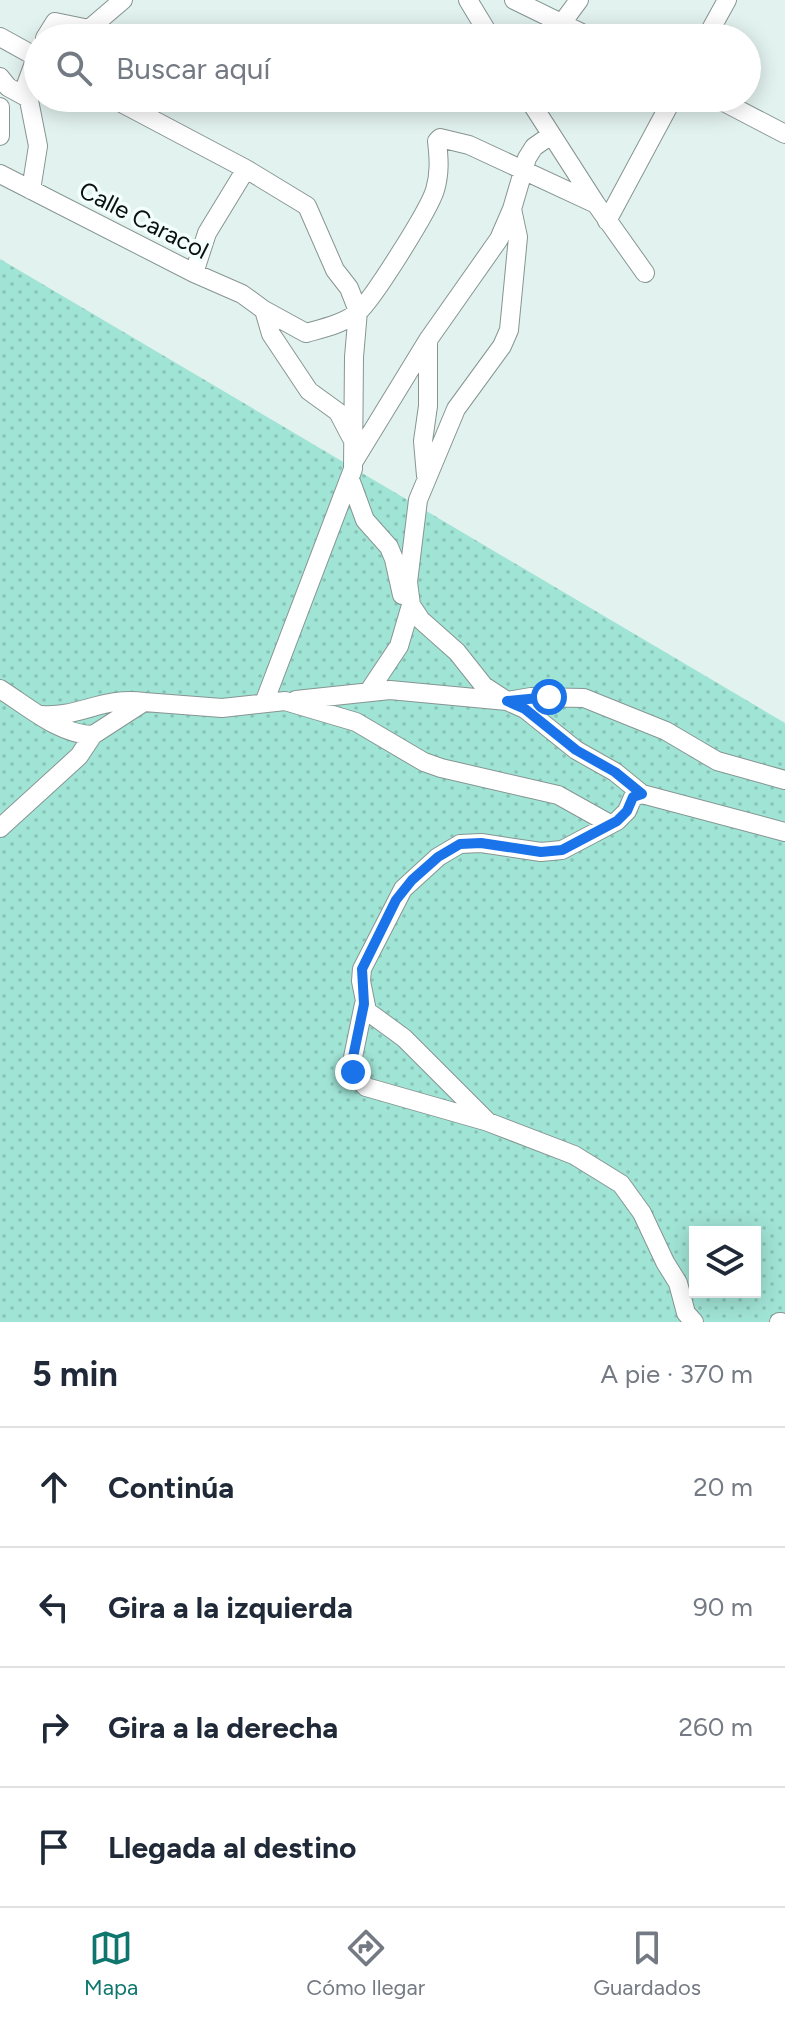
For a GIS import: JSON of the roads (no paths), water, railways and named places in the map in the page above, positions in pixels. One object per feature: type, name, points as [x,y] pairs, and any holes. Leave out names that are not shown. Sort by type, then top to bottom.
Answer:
[{"type":"street","points":[[95,24],[123,0]]},
{"type":"street","points":[[468,0],[483,24]]},
{"type":"street","points":[[514,0],[562,23],[579,0]]},
{"type":"street","points":[[714,24],[727,0]]},
{"type":"street","points":[[0,37],[24,49]]},
{"type":"street","points":[[0,77],[8,87],[24,96]]},
{"type":"street","points":[[0,107],[0,136]]},
{"type":"street","points":[[31,190],[38,146],[32,112]]},
{"type":"street","points":[[138,112],[246,169],[307,206],[335,270],[349,288],[358,311],[352,470],[365,520],[389,547],[409,611],[457,652],[484,686],[525,709],[576,750],[615,772],[642,794],[785,832]]},
{"type":"street","points":[[537,112],[607,221],[645,273]]},
{"type":"street","points":[[607,221],[665,112]]},
{"type":"street","points":[[743,112],[785,134]]},
{"type":"street","points":[[264,703],[352,470],[428,340],[499,239],[512,209],[527,158],[534,147],[551,135]]},
{"type":"street","points":[[295,370],[306,333],[332,326],[358,311],[395,260],[433,197],[440,170],[437,141],[444,137],[469,145],[596,204]]},
{"type":"street","points":[[194,273],[207,233],[246,169]]},
{"type":"street","name":"Calle Caracol","points":[[0,174],[194,273],[242,294],[306,333]]},
{"type":"street","points":[[369,691],[393,657],[409,611],[408,582],[418,500],[456,409],[502,346],[509,330],[518,237],[512,209]]},
{"type":"street","points":[[264,310],[271,334],[309,391],[338,412],[352,439]]},
{"type":"street","points":[[426,480],[423,441],[428,406],[428,340]]},
{"type":"street","points":[[0,689],[76,734],[93,735]]},
{"type":"street","points":[[42,715],[55,716],[118,701],[172,702],[215,708],[390,690],[507,701],[531,697],[584,698],[666,731],[717,761],[785,780]]},
{"type":"street","points":[[285,701],[356,722],[432,765],[558,795],[610,824]]},
{"type":"street","points":[[0,828],[79,756],[93,735],[144,702]]},
{"type":"street","points":[[642,794],[633,797],[622,817],[562,850],[541,852],[460,844],[438,857],[412,880],[396,900],[362,969],[364,1004],[352,1062],[357,1080],[366,1087],[488,1122],[556,1147],[621,1184],[642,1213],[678,1283],[686,1313],[694,1322]]},
{"type":"street","points":[[364,1004],[373,1017],[404,1038],[488,1122]]}]
